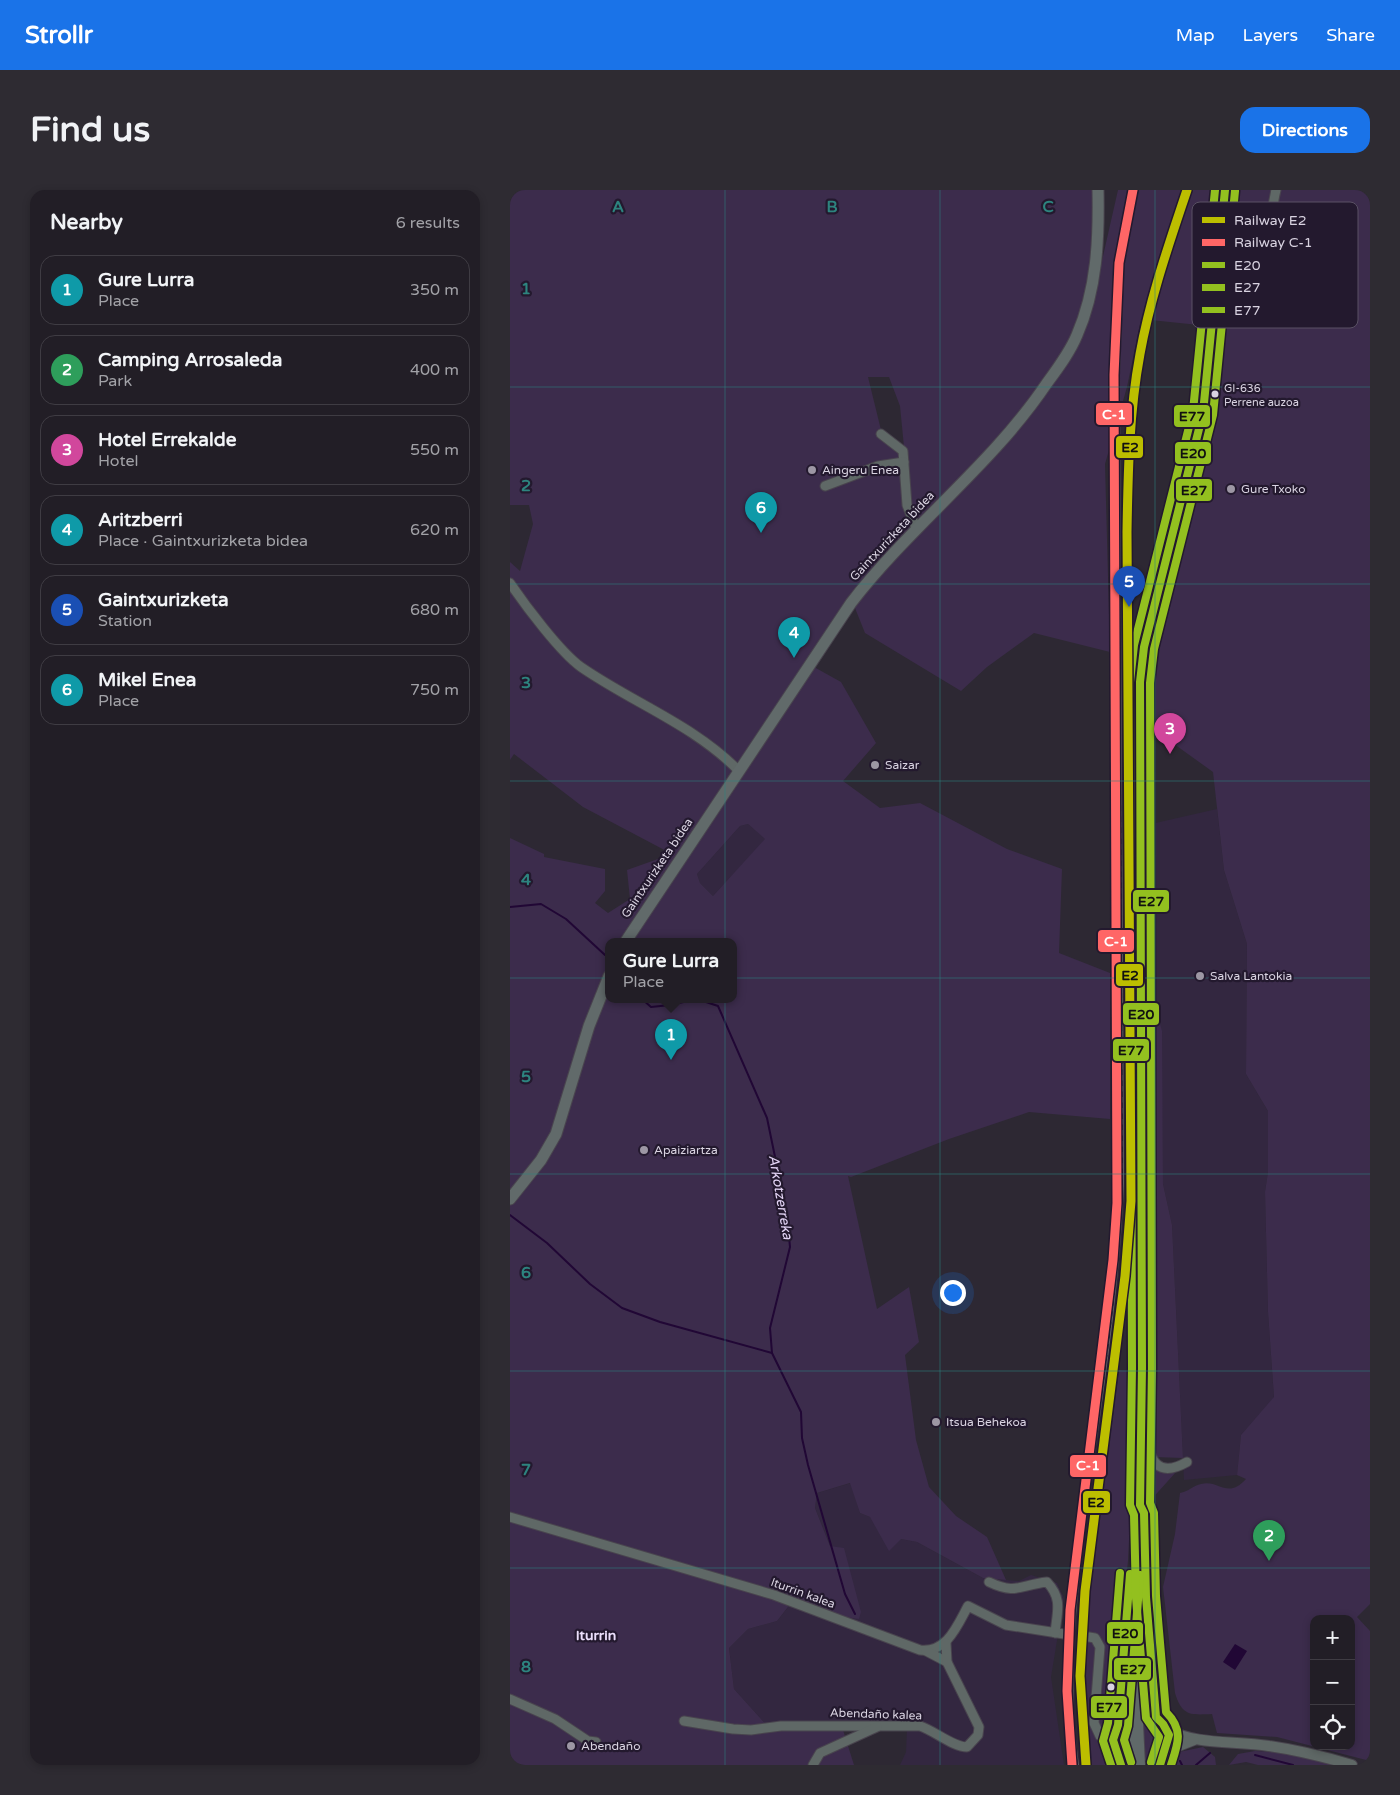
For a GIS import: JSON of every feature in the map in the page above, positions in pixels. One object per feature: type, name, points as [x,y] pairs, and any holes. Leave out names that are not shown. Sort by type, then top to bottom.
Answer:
[{"type":"main road","name":"Gaintxurizketa bidea","points":[[628,938],[851,603],[886,559],[1011,432],[1058,368],[1077,336],[1089,299],[1097,254],[1098,190]]},
{"type":"main road","points":[[1138,1765],[1135,1703],[1141,1416],[1141,670],[1147,635],[1203,413],[1211,328]]},
{"type":"main road","points":[[510,1199],[537,1166],[556,1134],[589,1026],[605,984]]},
{"type":"main road","points":[[1117,1727],[1135,1495],[1140,1481]]},
{"type":"main road","points":[[1140,1505],[1144,1513],[1146,1597],[1156,1717]]},
{"type":"street","points":[[882,434],[903,451],[907,505],[910,518],[916,528]]},
{"type":"street","points":[[825,486],[878,466],[904,462]]},
{"type":"street","points":[[510,583],[548,632],[580,666],[705,740],[739,771]]},
{"type":"street","points":[[1141,1416],[1153,1461],[1161,1468],[1169,1470],[1187,1462]]},
{"type":"street","name":"Iturrin kalea","points":[[510,1518],[774,1595],[926,1651],[947,1662]]},
{"type":"street","points":[[989,1582],[1006,1590],[1022,1589],[1030,1584],[1047,1582],[1056,1591],[1058,1601],[1054,1633]]},
{"type":"street","points":[[947,1662],[946,1643],[968,1606],[1006,1625],[1064,1634]]},
{"type":"street","points":[[1089,1637],[1095,1638],[1100,1644],[1095,1726],[1120,1759]]},
{"type":"street","points":[[926,1651],[946,1643]]},
{"type":"street","name":"Abendaño kalea","points":[[684,1721],[751,1730],[781,1726],[920,1726],[938,1733],[960,1747],[967,1747],[974,1742],[979,1727],[947,1662]]},
{"type":"street","points":[[510,1700],[555,1719],[588,1741],[596,1742]]},
{"type":"street","points":[[1095,1726],[1105,1732],[1117,1727],[1124,1719],[1135,1713],[1147,1713],[1156,1717],[1167,1728],[1195,1740],[1269,1746],[1315,1754],[1352,1765]]},
{"type":"street","points":[[813,1765],[820,1752],[880,1725]]},
{"type":"street","points":[[1117,1727],[1120,1759]]},
{"type":"street","points":[[1161,1761],[1170,1741],[1167,1728]]},
{"type":"street","points":[[1161,1761],[1182,1744],[1195,1740]]},
{"type":"shaded area","points":[[510,190],[1096,190],[1101,265],[1118,190],[1370,190],[1370,1604],[1357,1617],[1370,1631],[1370,1761],[1327,1750],[1355,1750],[1355,1615],[1310,1615],[1310,1746],[1277,1737],[1217,1733],[1212,1714],[1192,1714],[1184,1710],[1175,1693],[1163,1587],[1175,1534],[1180,1493],[1207,1483],[1223,1488],[1233,1488],[1246,1479],[1237,1475],[1241,1435],[1274,1397],[1268,1312],[1265,1192],[1268,1172],[1268,1111],[1246,1074],[1247,944],[1224,870],[1213,772],[1149,726],[1149,676],[1168,580],[1212,413],[1221,361],[1218,352],[1218,328],[1358,328],[1358,202],[1192,202],[1192,324],[1141,319],[1127,387],[1105,464],[1110,652],[1034,633],[987,667],[961,691],[865,633],[853,603],[805,662],[841,682],[876,743],[843,781],[880,808],[920,803],[1007,849],[1062,869],[1059,953],[1110,973],[1110,1119],[1029,1112],[949,1139],[851,1177],[848,1176],[877,1309],[909,1287],[919,1342],[905,1355],[916,1440],[929,1487],[956,1516],[987,1537],[1006,1580],[983,1578],[917,1542],[901,1539],[889,1551],[870,1517],[860,1513],[850,1483],[817,1493],[815,1508],[830,1546],[844,1548],[861,1612],[859,1619],[845,1617],[795,1598],[777,1621],[748,1629],[729,1648],[734,1689],[772,1731],[843,1730],[854,1765],[510,1765],[510,838],[544,854],[544,857],[605,869],[605,891],[595,903],[608,913],[630,899],[627,870],[672,854],[583,807],[514,754],[510,760],[510,562],[520,571],[533,524],[529,505],[510,505]],"holes":[[[868,377],[889,377],[900,406],[904,447],[881,430]],[[748,824],[765,839],[713,896],[700,883],[697,874],[740,826]]]},
{"type":"shaded area","points":[[1217,809],[1224,870],[1247,944],[1246,1074],[1268,1111],[1268,1172],[1265,1192],[1268,1312],[1274,1398],[1241,1435],[1237,1475],[1184,1480],[1172,1225],[1163,1184],[1161,1031],[1152,997],[1151,824]]},
{"type":"shaded area","points":[[748,824],[766,839],[713,896],[700,883],[697,874],[740,826]]},
{"type":"shaded area","points":[[1147,997],[1152,997],[1162,1031],[1163,1184],[1172,1225],[1183,1458],[1154,1457],[1145,1311]]},
{"type":"shaded area","points":[[1119,1370],[1137,1371],[1128,1561],[1111,1717],[1113,1765],[1091,1765],[1085,1719],[1083,1642]]},
{"type":"shaded area","points":[[1150,1461],[1160,1471],[1176,1472],[1149,1502]]},
{"type":"shaded area","points":[[851,1483],[860,1513],[870,1517],[901,1539],[917,1542],[983,1578],[1019,1581],[1031,1575],[1057,1583],[1064,1598],[1051,1677],[1064,1765],[900,1765],[906,1752],[907,1729],[772,1731],[734,1689],[729,1648],[748,1629],[777,1621],[801,1591],[841,1573],[815,1508],[817,1493]]},
{"type":"shaded area","points":[[1235,1644],[1247,1651],[1235,1670],[1223,1662]]},
{"type":"shaded area","points":[[1137,1718],[1145,1718],[1154,1722],[1160,1728],[1164,1741],[1160,1754],[1154,1760],[1145,1764],[1137,1764],[1128,1760],[1122,1754],[1118,1745],[1118,1737],[1122,1728],[1128,1722]]},
{"type":"shaded area","points":[[1203,1747],[1215,1757],[1216,1765],[1169,1765],[1179,1752]]},
{"type":"shaded area","points":[[1255,1751],[1279,1752],[1335,1765],[1258,1765],[1246,1762],[1229,1765],[1238,1754]]},
{"type":"waterway","name":"Arkotzerreka","points":[[510,907],[541,904],[566,919],[605,955]]},
{"type":"waterway","name":"Arkotzerreka","points":[[646,1003],[651,1007],[679,1003]]},
{"type":"waterway","name":"Arkotzerreka","points":[[709,1003],[718,1006],[767,1118],[787,1215],[790,1247],[770,1328],[772,1353],[801,1412],[802,1438],[808,1465],[845,1594],[855,1614]]},
{"type":"waterway","points":[[510,1215],[547,1243],[590,1284],[622,1308],[660,1322],[772,1353]]},
{"type":"waterway","points":[[1196,1765],[1210,1753]]},
{"type":"waterway","points":[[1255,1755],[1293,1765]]},
{"type":"waterway","name":"Arkotzerreka","points":[[1180,1761],[1182,1765]]},
{"type":"tunnel","points":[[1064,1634],[1089,1637]]},
{"type":"railway","points":[[1077,1765],[1072,1698],[1073,1631],[1087,1497],[1113,1301],[1122,1183],[1118,373],[1122,267],[1135,190]]},
{"type":"rail line","name":"C-1","points":[[1072,1765],[1067,1691],[1070,1610],[1113,1260],[1117,1203],[1114,375],[1119,263],[1133,190]]},
{"type":"rail line","name":"E2","points":[[1086,1765],[1080,1676],[1085,1591],[1125,1276],[1131,1201],[1127,532],[1130,443],[1133,398],[1144,333],[1161,271],[1187,190]]},
{"type":"transit line","name":"E77","points":[[1214,202],[1215,190]]},
{"type":"transit line","name":"E20","points":[[1224,202],[1225,190]]},
{"type":"transit line","name":"E27","points":[[1234,202],[1235,191]]},
{"type":"transit line","name":"E77","points":[[1151,1762],[1159,1737],[1146,1718],[1136,1598],[1134,1515],[1130,1505],[1132,1368],[1130,682],[1134,645],[1193,411],[1201,328]]},
{"type":"transit line","name":"E20","points":[[1160,1765],[1169,1735],[1163,1724],[1156,1717],[1146,1597],[1144,1513],[1140,1505],[1142,1368],[1140,682],[1144,647],[1203,413],[1211,328]]},
{"type":"transit line","name":"E27","points":[[1171,1765],[1178,1737],[1175,1725],[1166,1712],[1156,1596],[1154,1513],[1150,1503],[1152,1368],[1150,683],[1154,649],[1213,415],[1222,328]]},
{"type":"transit line","name":"E77","points":[[1111,1765],[1103,1741],[1108,1723],[1120,1573]]},
{"type":"transit line","name":"E20","points":[[1121,1765],[1113,1740],[1118,1725],[1130,1574]]},
{"type":"transit line","name":"E27","points":[[1131,1762],[1124,1740],[1128,1726],[1140,1575]]},
{"type":"place","name":"GI-636 Perrene auzoa","points":[[1215,394]]},
{"type":"place","name":"Aingeru Enea","points":[[812,470]]},
{"type":"place","name":"Gure Txoko","points":[[1231,489]]},
{"type":"place","name":"Mikel Enea","points":[[761,533]]},
{"type":"place","name":"Gaintxurizketa","points":[[1129,607]]},
{"type":"place","name":"Aritzberri","points":[[794,658]]},
{"type":"place","name":"Hotel Errekalde","points":[[1170,754]]},
{"type":"place","name":"Saizar","points":[[875,765]]},
{"type":"place","name":"Salva Lantokia","points":[[1200,976]]},
{"type":"place","name":"Gure Lurra","points":[[671,1060]]},
{"type":"place","name":"Apaiziartza","points":[[644,1150]]},
{"type":"place","name":"Itsua Behekoa","points":[[936,1422]]},
{"type":"place","name":"Camping Arrosaleda","points":[[1269,1561]]},
{"type":"place","name":"Abendaño","points":[[571,1746]]},
{"type":"district","name":"Iturrin","points":[[596,1635]]}]
